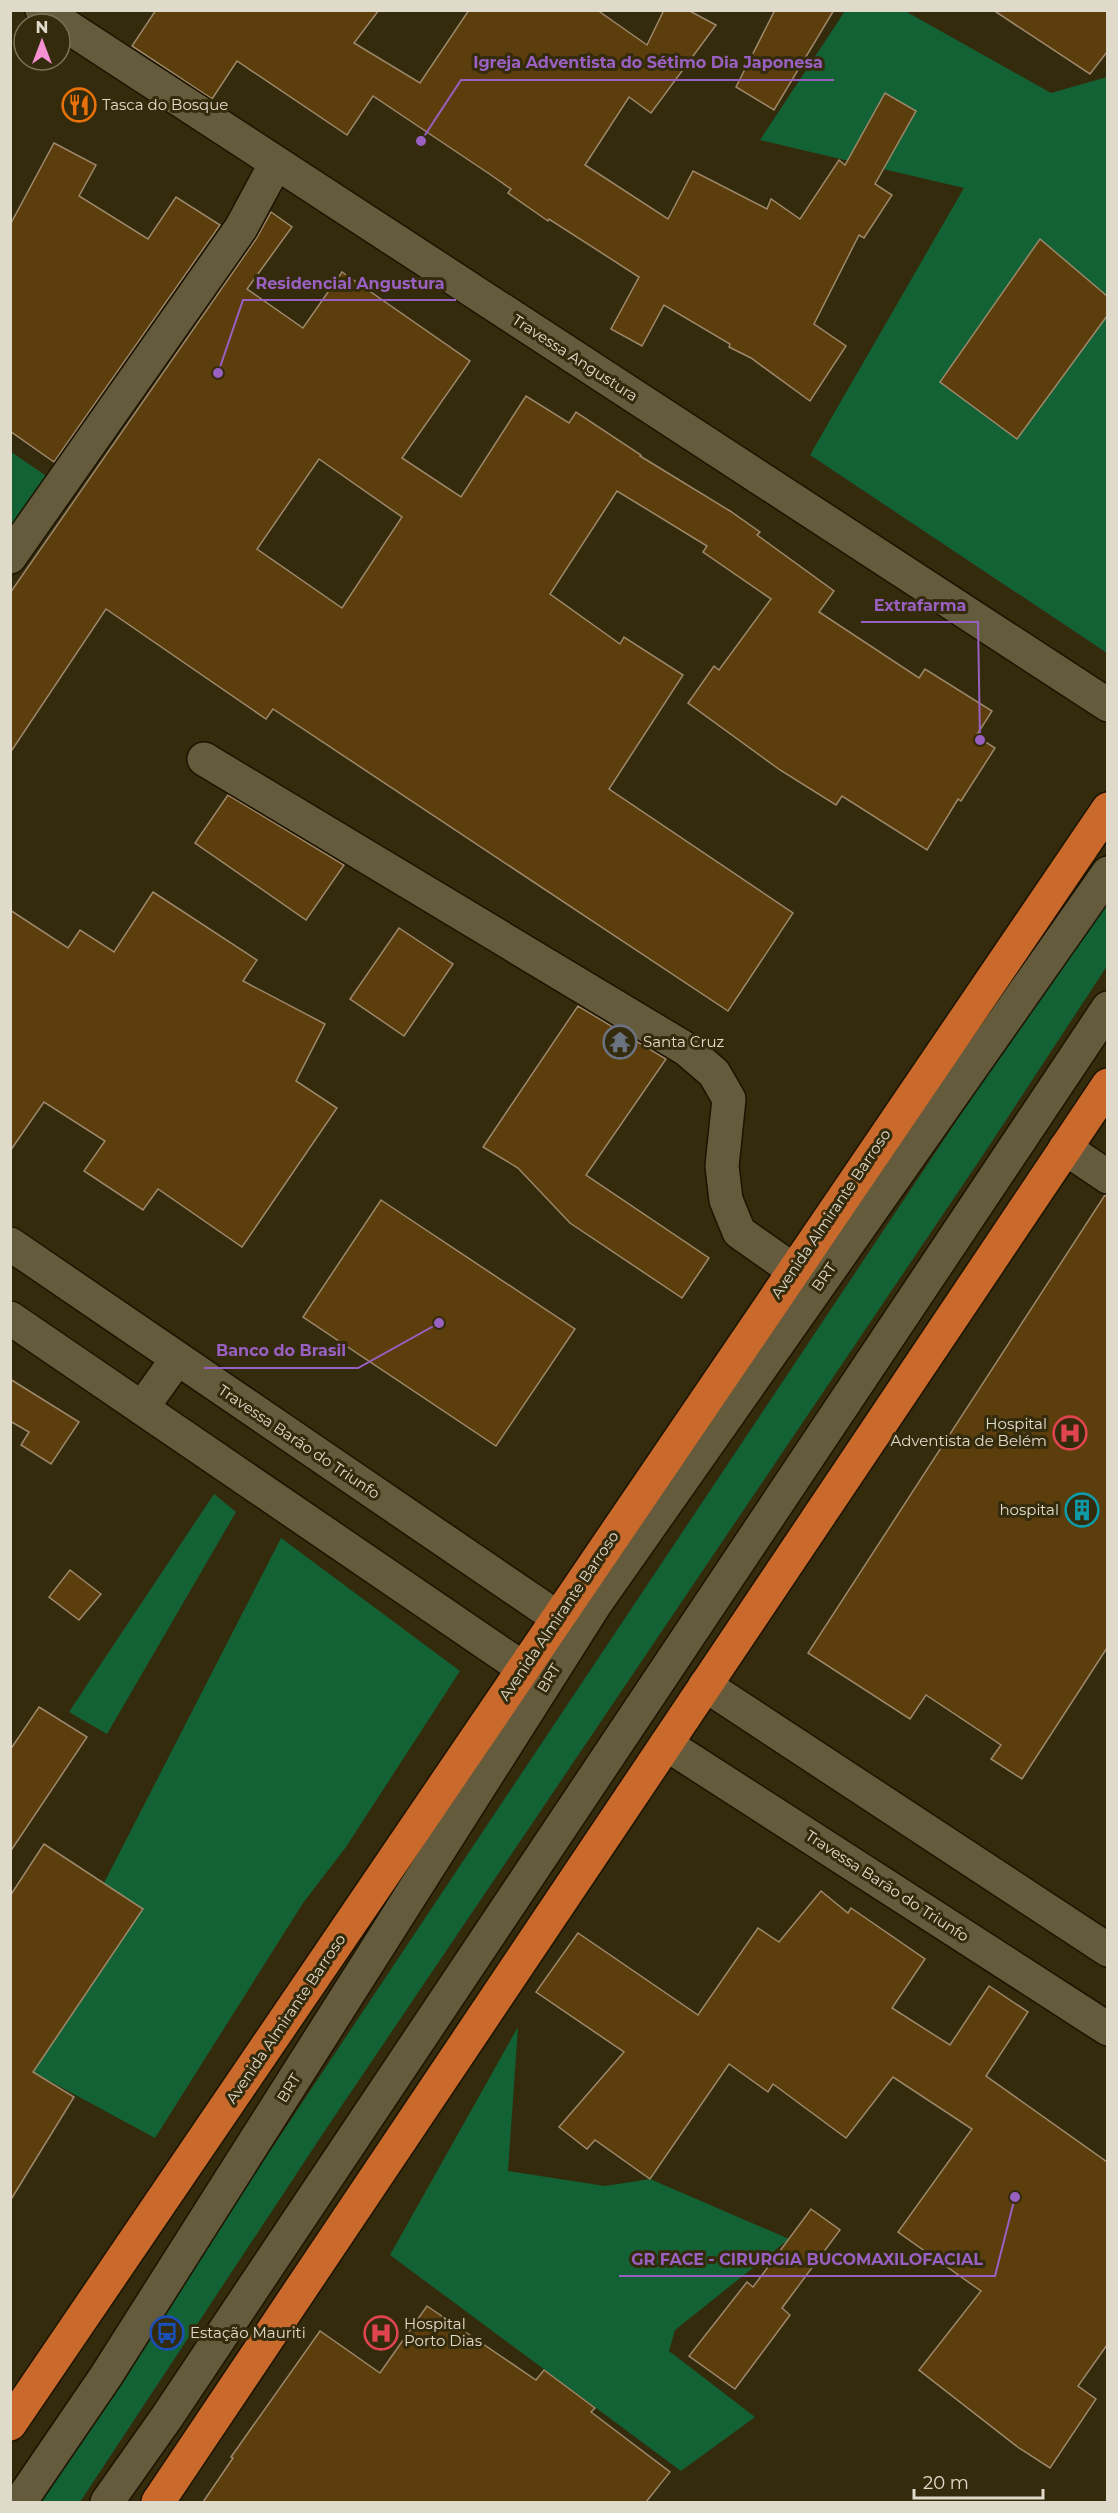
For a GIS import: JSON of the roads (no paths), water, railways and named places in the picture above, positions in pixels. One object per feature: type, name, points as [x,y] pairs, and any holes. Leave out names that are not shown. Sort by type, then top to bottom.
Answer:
[{"type":"highway","name":"Avenida Almirante Barroso","points":[[10,2424],[1107,809]]},
{"type":"highway","points":[[158,2502],[1107,1085]]},
{"type":"street","name":"Travessa Angustura","points":[[72,24],[276,163],[1107,705]]},
{"type":"street","points":[[10,557],[241,228],[276,163]]},
{"type":"street","points":[[204,759],[686,1049],[714,1073],[729,1098],[722,1166],[726,1200],[739,1232],[793,1270]]},
{"type":"street","name":"BRT","points":[[20,2502],[112,2366],[596,1603],[1107,873]]},
{"type":"street","points":[[107,2502],[167,2417],[1107,1008]]},
{"type":"street","points":[[1065,1148],[1107,1177]]},
{"type":"street","name":"Travessa Barão do Triunfo","points":[[10,1244],[558,1618]]},
{"type":"street","points":[[10,1318],[524,1669]]},
{"type":"street","points":[[142,1408],[177,1359]]},
{"type":"street","points":[[705,1685],[1107,1950]]},
{"type":"street","name":"Travessa Barão do Triunfo","points":[[666,1744],[1107,2030]]},
{"type":"place","name":"Tasca do Bosque","points":[[79,105]]},
{"type":"place","name":"Igreja Adventista do Sétimo Dia Japonesa","points":[[421,141]]},
{"type":"place","name":"Residencial Angustura","points":[[218,373]]},
{"type":"place","name":"Extrafarma","points":[[980,740]]},
{"type":"place","name":"Santa Cruz","points":[[620,1042]]},
{"type":"place","name":"Banco do Brasil","points":[[439,1323]]},
{"type":"place","name":"Hospital Adventista de Belém","points":[[1070,1433]]},
{"type":"place","name":"hospital","points":[[1082,1510]]},
{"type":"place","name":"GR FACE - CIRURGIA BUCOMAXILOFACIAL","points":[[1015,2197]]},
{"type":"place","name":"Estação Mauriti","points":[[167,2333]]},
{"type":"place","name":"Hospital Porto Dias","points":[[381,2333]]}]
